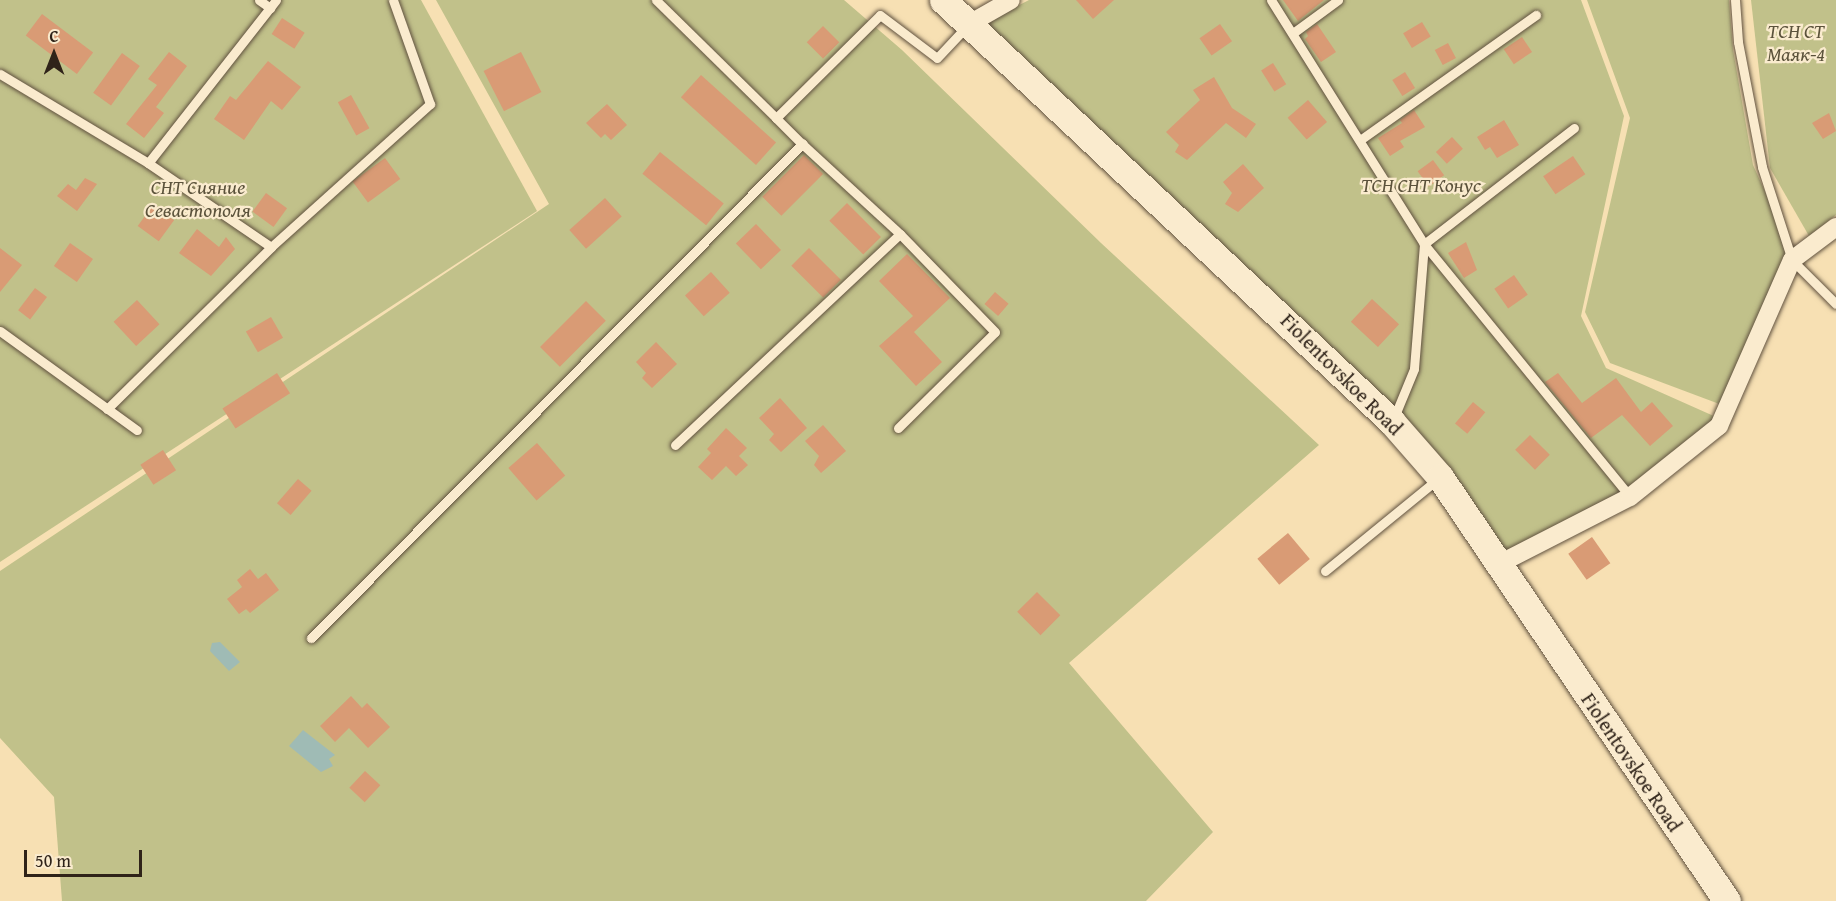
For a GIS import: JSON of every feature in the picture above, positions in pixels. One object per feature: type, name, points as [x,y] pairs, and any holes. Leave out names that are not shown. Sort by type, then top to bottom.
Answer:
[{"type":"main road","name":"Fiolentovskoe Road","points":[[943,0],[1392,422],[1440,477],[1727,901]]},
{"type":"street","points":[[969,24],[1011,0]]},
{"type":"street","points":[[1499,564],[1630,497],[1719,426],[1792,260],[1836,227]]},
{"type":"lane","points":[[148,163],[273,4],[259,0]]},
{"type":"lane","points":[[107,409],[272,247],[430,104],[393,0]]},
{"type":"lane","points":[[656,0],[802,144],[900,234],[995,332],[898,428]]},
{"type":"lane","points":[[1271,0],[1424,244],[1630,497]]},
{"type":"lane","points":[[1293,33],[1338,0]]},
{"type":"lane","points":[[1735,0],[1738,42],[1762,167],[1792,260],[1836,304]]},
{"type":"lane","points":[[776,118],[880,15],[937,58],[969,24]]},
{"type":"lane","points":[[1360,140],[1536,15]]},
{"type":"lane","points":[[0,74],[148,163],[272,247]]},
{"type":"lane","points":[[1392,422],[1414,369],[1424,244],[1574,128]]},
{"type":"lane","points":[[311,638],[802,144]]},
{"type":"lane","points":[[675,445],[900,234]]},
{"type":"lane","points":[[0,331],[137,430]]},
{"type":"lane","points":[[1325,571],[1440,477]]},
{"type":"green space","name":"СНТ Сияние Севастополя","points":[[0,0],[421,0],[537,211],[0,562]]},
{"type":"green space","points":[[436,0],[844,0],[902,50],[1101,243],[1319,445],[1069,663],[1213,832],[1146,901],[62,901],[54,797],[0,738],[0,571],[549,204]]},
{"type":"green space","name":"ТСН СНТ Конус","points":[[1029,0],[1581,0],[1624,116],[1581,316],[1606,368],[1716,417],[1619,497],[1500,555],[1447,473],[981,25]]},
{"type":"green space","points":[[1587,0],[1729,0],[1733,50],[1753,165],[1793,253],[1722,405],[1610,363],[1585,312],[1630,118]]},
{"type":"green space","name":"ТСН СТ Маяк-4","points":[[1751,0],[1836,0],[1836,215],[1809,236],[1770,168]]},
{"type":"water","points":[[220,642],[240,662],[229,671],[210,651],[212,643]]},
{"type":"water","points":[[303,730],[335,755],[329,759],[333,766],[321,772],[289,746]]},
{"type":"building","points":[[1076,0],[1114,0],[1093,19]]},
{"type":"building","points":[[1283,0],[1324,0],[1298,21]]},
{"type":"building","points":[[42,14],[93,53],[77,74],[26,36]]},
{"type":"building","points":[[282,18],[305,33],[294,49],[272,34]]},
{"type":"building","points":[[1422,22],[1431,37],[1412,48],[1403,33]]},
{"type":"building","points":[[1220,24],[1232,41],[1212,56],[1200,38]]},
{"type":"building","points":[[1317,24],[1336,52],[1321,62],[1305,39],[1308,36],[1306,32]]},
{"type":"building","points":[[823,26],[839,42],[823,59],[807,42]]},
{"type":"building","points":[[1522,37],[1532,52],[1514,64],[1504,49]]},
{"type":"building","points":[[1448,43],[1456,58],[1443,65],[1435,50]]},
{"type":"building","points":[[169,52],[187,66],[156,107],[164,113],[144,138],[126,124],[157,85],[148,79]]},
{"type":"building","points":[[521,52],[541,92],[504,111],[484,71]]},
{"type":"building","points":[[122,53],[140,66],[111,106],[93,93]]},
{"type":"building","points":[[268,61],[301,87],[282,110],[271,101],[244,140],[214,119],[230,96],[236,100]]},
{"type":"building","points":[[1273,63],[1286,84],[1274,92],[1261,70]]},
{"type":"building","points":[[1405,72],[1415,88],[1402,96],[1392,80]]},
{"type":"building","points":[[701,75],[776,143],[756,165],[681,97]]},
{"type":"building","points":[[1214,77],[1232,108],[1256,124],[1246,138],[1226,123],[1187,160],[1175,152],[1179,145],[1166,132],[1200,100],[1193,90]]},
{"type":"building","points":[[351,95],[369,128],[356,136],[338,102]]},
{"type":"building","points":[[1308,100],[1327,122],[1307,140],[1288,118]]},
{"type":"building","points":[[607,104],[627,125],[611,140],[605,134],[601,138],[586,123]]},
{"type":"building","points":[[1414,110],[1425,127],[1400,141],[1404,147],[1390,156],[1378,138],[1402,123],[1400,120]]},
{"type":"building","points":[[1829,113],[1836,131],[1823,139],[1812,123]]},
{"type":"building","points":[[1504,120],[1519,145],[1497,158],[1490,147],[1485,150],[1477,137]]},
{"type":"building","points":[[1452,137],[1463,149],[1447,164],[1436,152]]},
{"type":"building","points":[[660,152],[724,204],[706,225],[642,174]]},
{"type":"building","points":[[804,155],[823,174],[781,216],[762,197]]},
{"type":"building","points":[[1573,156],[1585,174],[1555,194],[1543,176]]},
{"type":"building","points":[[385,158],[400,179],[368,203],[353,182]]},
{"type":"building","points":[[1433,160],[1444,175],[1429,187],[1418,171]]},
{"type":"building","points":[[1243,164],[1264,188],[1238,212],[1225,204],[1232,193],[1223,182]]},
{"type":"building","points":[[85,178],[97,184],[77,211],[57,196],[68,184],[76,190]]},
{"type":"building","points":[[266,193],[287,208],[274,227],[252,212]]},
{"type":"building","points":[[605,198],[622,217],[586,249],[569,230]]},
{"type":"building","points":[[847,203],[881,237],[863,255],[829,221]]},
{"type":"building","points":[[153,205],[174,220],[159,241],[138,226]]},
{"type":"building","points":[[756,224],[781,250],[761,269],[736,243]]},
{"type":"building","points":[[197,229],[219,247],[226,237],[235,249],[211,276],[179,253]]},
{"type":"building","points":[[1466,242],[1477,270],[1464,278],[1448,253]]},
{"type":"building","points":[[70,243],[93,259],[77,282],[54,266]]},
{"type":"building","points":[[0,248],[22,265],[0,292]]},
{"type":"building","points":[[809,248],[841,280],[823,297],[791,266]]},
{"type":"building","points":[[907,254],[950,298],[914,332],[942,362],[916,386],[879,346],[913,316],[879,281]]},
{"type":"building","points":[[711,272],[730,293],[704,316],[685,295]]},
{"type":"building","points":[[1514,275],[1528,295],[1508,308],[1494,289]]},
{"type":"building","points":[[35,288],[47,297],[30,319],[18,310]]},
{"type":"building","points":[[995,292],[1009,304],[998,316],[985,304]]},
{"type":"building","points":[[1372,299],[1399,324],[1378,347],[1351,322]]},
{"type":"building","points":[[137,300],[160,324],[136,346],[114,322]]},
{"type":"building","points":[[586,301],[606,321],[560,367],[540,347]]},
{"type":"building","points":[[271,317],[283,338],[258,352],[246,332]]},
{"type":"building","points":[[656,342],[677,364],[652,388],[642,378],[646,373],[636,362]]},
{"type":"building","points":[[277,373],[290,393],[236,429],[222,408]]},
{"type":"building","points":[[1558,373],[1582,403],[1616,378],[1641,412],[1652,402],[1673,426],[1650,446],[1622,415],[1591,438],[1545,382]]},
{"type":"building","points":[[780,398],[807,428],[781,452],[769,440],[774,434],[759,418]]},
{"type":"building","points":[[1473,402],[1485,412],[1467,434],[1455,423]]},
{"type":"building","points":[[823,425],[846,451],[821,473],[814,465],[819,456],[805,441]]},
{"type":"building","points":[[726,428],[747,448],[739,456],[748,465],[736,476],[726,466],[712,480],[698,467],[711,453],[707,449]]},
{"type":"building","points":[[1530,435],[1550,455],[1535,470],[1515,450]]},
{"type":"building","points":[[537,443],[565,475],[537,500],[508,468]]},
{"type":"building","points":[[163,450],[176,470],[153,485],[140,465]]},
{"type":"building","points":[[298,479],[312,491],[291,515],[277,503]]},
{"type":"building","points":[[1288,533],[1310,559],[1279,585],[1257,559]]},
{"type":"building","points":[[1592,537],[1610,563],[1587,580],[1568,554]]},
{"type":"building","points":[[250,569],[258,579],[266,573],[279,590],[250,613],[246,609],[239,614],[227,599],[242,587],[237,580]]},
{"type":"building","points":[[1037,592],[1060,615],[1041,635],[1017,612]]},
{"type":"building","points":[[351,696],[362,708],[367,703],[390,727],[368,748],[349,728],[335,742],[320,726]]},
{"type":"building","points":[[365,771],[380,785],[365,802],[349,788]]}]
